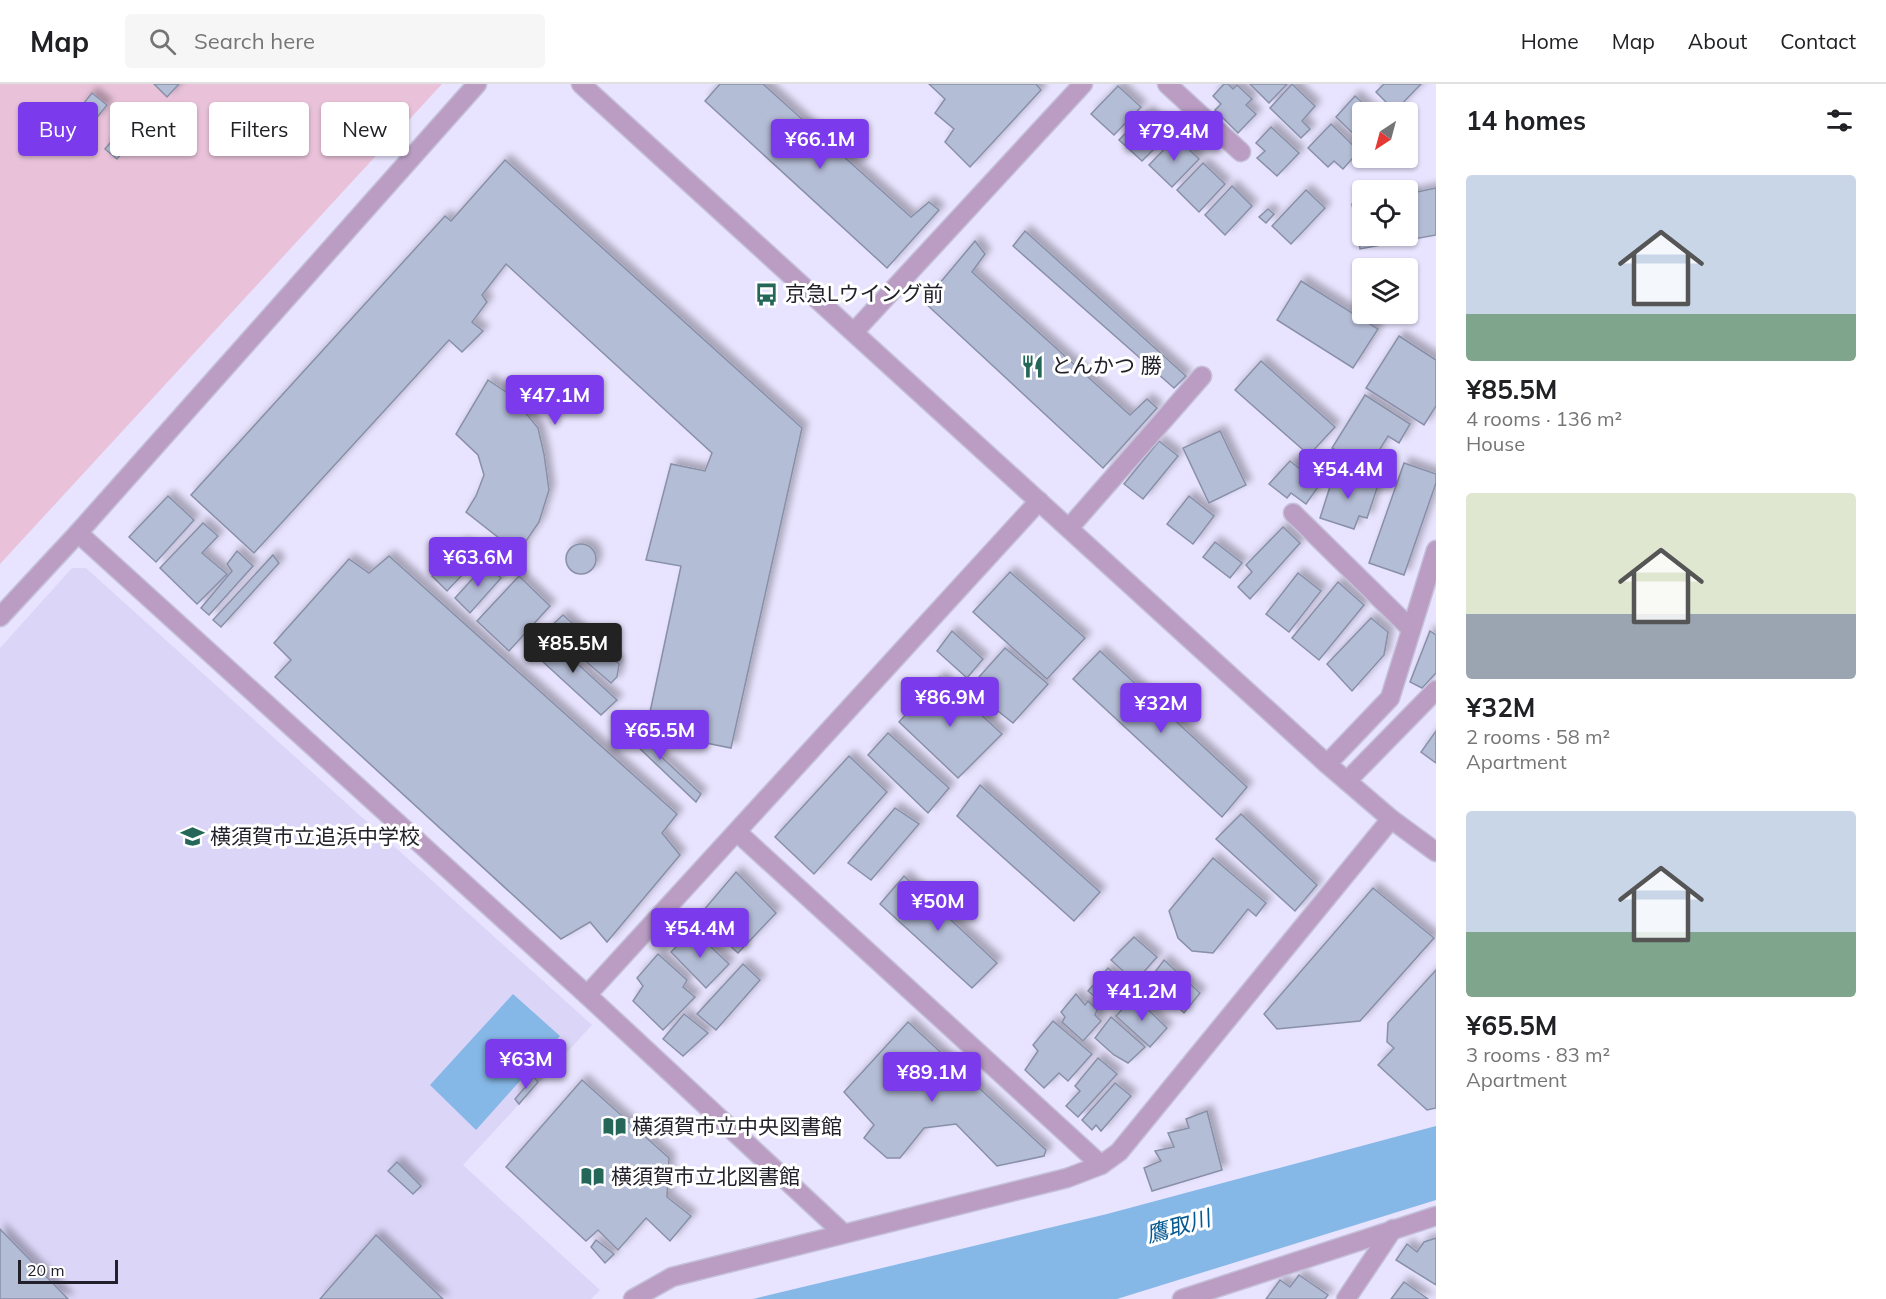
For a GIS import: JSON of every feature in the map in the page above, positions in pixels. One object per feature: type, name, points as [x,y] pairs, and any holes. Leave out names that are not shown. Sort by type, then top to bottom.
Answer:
[{"type":"street","points":[[0,617],[78,533],[477,84]]},
{"type":"street","points":[[581,84],[1327,764],[1391,819],[1436,852]]},
{"type":"street","points":[[854,332],[1083,84]]},
{"type":"street","points":[[1167,84],[1241,152]]},
{"type":"street","points":[[1070,528],[1202,376]]},
{"type":"street","points":[[587,995],[1040,501]]},
{"type":"street","points":[[1293,513],[1411,629]]},
{"type":"street","points":[[78,533],[587,995],[843,1233]]},
{"type":"street","points":[[1327,764],[1390,698],[1436,550]]},
{"type":"street","points":[[1347,781],[1436,690]]},
{"type":"street","points":[[633,1299],[672,1277],[1067,1178],[1101,1165],[1119,1152],[1391,819]]},
{"type":"street","points":[[737,832],[1101,1165]]},
{"type":"street","points":[[1182,1299],[1436,1216]]},
{"type":"street","points":[[1346,1299],[1393,1229]]},
{"type":"shaded area","points":[[0,84],[442,84],[409,120],[409,102],[321,102],[321,156],[376,156],[0,564]]},
{"type":"shaded area","name":"横須賀市立追浜中学校","points":[[72,568],[86,568],[592,1025],[463,1165],[600,1290],[591,1299],[0,1299],[0,648]]},
{"type":"water","points":[[513,994],[560,1036],[476,1130],[430,1085]]},
{"type":"water","name":"鷹取川","points":[[1436,1126],[1436,1200],[1117,1299],[753,1299],[1107,1214]]},
{"type":"building","points":[[154,84],[179,84],[167,97]]},
{"type":"building","points":[[720,84],[763,84],[911,217],[929,202],[939,210],[887,268],[705,101]]},
{"type":"building","points":[[929,84],[1036,84],[1041,90],[970,167],[945,142],[954,129],[935,113],[945,99]]},
{"type":"building","points":[[1224,84],[1228,84],[1233,89],[1237,85],[1252,99],[1246,105],[1256,114],[1238,133],[1215,110],[1221,104],[1213,96]]},
{"type":"building","points":[[1250,84],[1287,84],[1269,103]]},
{"type":"building","points":[[1292,84],[1315,106],[1302,121],[1310,129],[1301,138],[1270,108]]},
{"type":"building","points":[[1384,84],[1421,84],[1404,102],[1386,102],[1376,92]]},
{"type":"building","points":[[1118,86],[1141,107],[1114,135],[1091,114]]},
{"type":"building","points":[[92,93],[107,105],[98,116],[98,102],[85,102]]},
{"type":"building","points":[[1355,96],[1362,102],[1352,102],[1352,132],[1336,117]]},
{"type":"building","points":[[1147,111],[1170,133],[1142,161],[1119,140]]},
{"type":"building","points":[[1331,124],[1352,144],[1352,159],[1343,169],[1334,161],[1328,167],[1308,148]]},
{"type":"building","points":[[1271,127],[1299,153],[1277,176],[1257,158],[1265,151],[1256,143]]},
{"type":"building","points":[[1176,137],[1199,159],[1172,187],[1149,165]]},
{"type":"building","points":[[110,143],[110,153],[105,149]]},
{"type":"building","points":[[505,160],[802,428],[731,748],[646,731],[681,566],[646,560],[671,464],[705,471],[712,453],[506,264],[482,295],[487,302],[472,322],[483,331],[462,352],[449,340],[254,553],[191,495],[445,216],[451,221]]},
{"type":"building","points":[[1203,163],[1225,184],[1199,212],[1177,190]]},
{"type":"building","points":[[1232,186],[1252,206],[1225,235],[1205,215]]},
{"type":"building","points":[[1436,188],[1436,235],[1418,238],[1418,192]]},
{"type":"building","points":[[1306,190],[1325,208],[1291,244],[1272,226]]},
{"type":"building","points":[[1268,209],[1274,214],[1266,223],[1259,217]]},
{"type":"building","points":[[1025,231],[1186,376],[1174,388],[1013,246]]},
{"type":"building","points":[[975,241],[985,254],[972,272],[1130,415],[1147,399],[1157,408],[1103,468],[924,302]]},
{"type":"building","points":[[1359,246],[1376,246],[1360,249]]},
{"type":"building","points":[[1301,281],[1352,313],[1352,324],[1370,324],[1378,329],[1353,368],[1277,320]]},
{"type":"building","points":[[1399,336],[1436,360],[1436,406],[1424,425],[1366,388]]},
{"type":"building","points":[[1261,361],[1335,427],[1309,455],[1235,390]]},
{"type":"building","points":[[488,380],[512,396],[538,428],[544,454],[549,490],[539,522],[518,553],[466,512],[476,496],[484,475],[478,455],[456,434]]},
{"type":"building","points":[[1365,395],[1410,424],[1399,443],[1388,436],[1367,470],[1332,448]]},
{"type":"building","points":[[1220,431],[1246,485],[1209,503],[1183,448]]},
{"type":"building","points":[[1159,441],[1178,456],[1143,499],[1124,484]]},
{"type":"building","points":[[1290,461],[1300,469],[1305,462],[1325,477],[1306,504],[1291,493],[1287,498],[1269,484]]},
{"type":"building","points":[[1404,463],[1436,474],[1436,483],[1404,575],[1369,563]]},
{"type":"building","points":[[1335,471],[1378,485],[1367,518],[1359,516],[1354,529],[1320,518]]},
{"type":"building","points":[[168,496],[194,520],[156,562],[129,537]]},
{"type":"building","points":[[1189,496],[1214,516],[1193,544],[1167,524]]},
{"type":"building","points":[[203,523],[218,536],[202,553],[227,574],[197,604],[160,568]]},
{"type":"building","points":[[1283,527],[1300,543],[1250,599],[1238,587],[1252,572],[1246,565]]},
{"type":"building","points":[[1215,542],[1242,563],[1230,578],[1203,557]]},
{"type":"building","points":[[462,543],[478,558],[447,591],[432,576]]},
{"type":"building","points":[[581,544],[587,545],[595,553],[595,565],[587,573],[581,574],[575,573],[567,565],[566,559],[567,553],[575,545]]},
{"type":"building","points":[[237,551],[253,566],[209,615],[201,608],[232,571],[227,564]]},
{"type":"building","points":[[273,555],[279,563],[221,627],[213,620]]},
{"type":"building","points":[[389,556],[677,814],[662,833],[680,855],[607,942],[590,922],[561,939],[275,677],[291,660],[274,643],[349,559],[369,573]]},
{"type":"building","points":[[486,564],[501,578],[470,613],[455,598]]},
{"type":"building","points":[[1010,572],[1085,638],[1047,679],[973,612]]},
{"type":"building","points":[[1298,573],[1321,591],[1289,632],[1266,614]]},
{"type":"building","points":[[519,576],[550,606],[509,651],[477,621]]},
{"type":"building","points":[[1338,582],[1364,605],[1319,660],[1292,638]]},
{"type":"building","points":[[563,615],[619,664],[617,677],[611,683],[548,629]]},
{"type":"building","points":[[1371,618],[1388,632],[1384,655],[1352,691],[1327,664]]},
{"type":"building","points":[[952,631],[983,659],[967,678],[937,651]]},
{"type":"building","points":[[1430,631],[1436,635],[1436,673],[1422,688],[1410,682]]},
{"type":"building","points":[[544,633],[617,700],[601,715],[530,650]]},
{"type":"building","points":[[1005,648],[1048,684],[1013,723],[979,696],[988,687],[979,677]]},
{"type":"building","points":[[1100,651],[1247,787],[1222,817],[1073,679]]},
{"type":"building","points":[[940,677],[1002,734],[958,778],[899,722]]},
{"type":"building","points":[[622,720],[701,794],[696,802],[617,727]]},
{"type":"building","points":[[1436,731],[1436,763],[1421,752]]},
{"type":"building","points":[[888,733],[949,788],[928,813],[868,755]]},
{"type":"building","points":[[849,756],[887,792],[814,874],[775,837]]},
{"type":"building","points":[[980,785],[1100,892],[1074,921],[957,816]]},
{"type":"building","points":[[895,808],[919,824],[871,880],[848,863]]},
{"type":"building","points":[[1241,814],[1317,885],[1295,911],[1216,839]]},
{"type":"building","points":[[1213,858],[1266,903],[1256,916],[1248,909],[1213,953],[1192,951],[1178,938],[1169,911]]},
{"type":"building","points":[[736,872],[776,913],[738,953],[698,917]]},
{"type":"building","points":[[904,876],[997,963],[972,988],[880,904]]},
{"type":"building","points":[[1373,888],[1434,938],[1360,1021],[1277,1029],[1264,1014]]},
{"type":"building","points":[[693,930],[729,964],[706,988],[671,952]]},
{"type":"building","points":[[1134,937],[1157,957],[1135,982],[1111,960]]},
{"type":"building","points":[[658,954],[687,980],[683,987],[695,997],[663,1030],[633,1001],[643,986],[637,978]]},
{"type":"building","points":[[1164,960],[1200,993],[1184,1013],[1149,980]]},
{"type":"building","points":[[743,964],[760,980],[716,1030],[697,1014]]},
{"type":"building","points":[[1108,968],[1125,983],[1130,991],[1109,1009],[1088,991]]},
{"type":"building","points":[[1436,970],[1436,1108],[1427,1110],[1378,1065],[1394,1048],[1387,1042],[1388,1023]]},
{"type":"building","points":[[1076,994],[1085,1005],[1088,1001],[1097,1010],[1095,1015],[1101,1021],[1083,1041],[1062,1022],[1065,1017],[1061,1012]]},
{"type":"building","points":[[1134,996],[1167,1028],[1150,1047],[1116,1016]]},
{"type":"building","points":[[684,1014],[708,1033],[683,1056],[663,1039]]},
{"type":"building","points":[[1111,1017],[1145,1047],[1128,1063],[1114,1055],[1095,1038]]},
{"type":"building","points":[[1053,1021],[1092,1054],[1068,1081],[1059,1073],[1044,1088],[1025,1070],[1038,1051],[1033,1045]]},
{"type":"building","points":[[908,1022],[1046,1150],[1044,1156],[997,1166],[956,1124],[924,1128],[900,1158],[887,1158],[864,1138],[874,1125],[844,1092]]},
{"type":"building","points":[[1098,1058],[1117,1074],[1078,1117],[1066,1106],[1080,1091],[1075,1086]]},
{"type":"building","points":[[534,1077],[538,1082],[519,1104],[515,1099]]},
{"type":"building","points":[[582,1080],[669,1158],[667,1197],[691,1216],[670,1241],[646,1218],[618,1250],[598,1230],[586,1241],[506,1167]]},
{"type":"building","points":[[1115,1083],[1131,1096],[1101,1131],[1096,1125],[1092,1130],[1082,1120]]},
{"type":"building","points":[[1207,1111],[1222,1170],[1152,1191],[1144,1168],[1161,1161],[1155,1151],[1174,1147],[1168,1133],[1189,1128],[1186,1119]]},
{"type":"building","points":[[397,1162],[421,1186],[413,1194],[388,1171]]},
{"type":"building","points":[[0,1229],[68,1299],[0,1299]]},
{"type":"building","points":[[376,1235],[443,1299],[320,1299]]},
{"type":"building","points":[[1436,1238],[1436,1285],[1396,1260],[1407,1244],[1417,1252],[1424,1242]]},
{"type":"building","points":[[596,1240],[614,1254],[605,1263],[591,1247]]},
{"type":"building","points":[[1299,1275],[1328,1295],[1325,1299],[1266,1299],[1280,1280],[1290,1287]]},
{"type":"building","points":[[1404,1282],[1428,1299],[1391,1299]]},
{"type":"place","name":"京急Lウイング前","points":[[767,294]]},
{"type":"place","name":"とんかつ 勝","points":[[1033,366]]},
{"type":"place","name":"横須賀市立追浜中学校","points":[[192,837]]},
{"type":"place","name":"横須賀市立中央図書館","points":[[614,1127]]},
{"type":"place","name":"横須賀市立北図書館","points":[[593,1177]]}]
